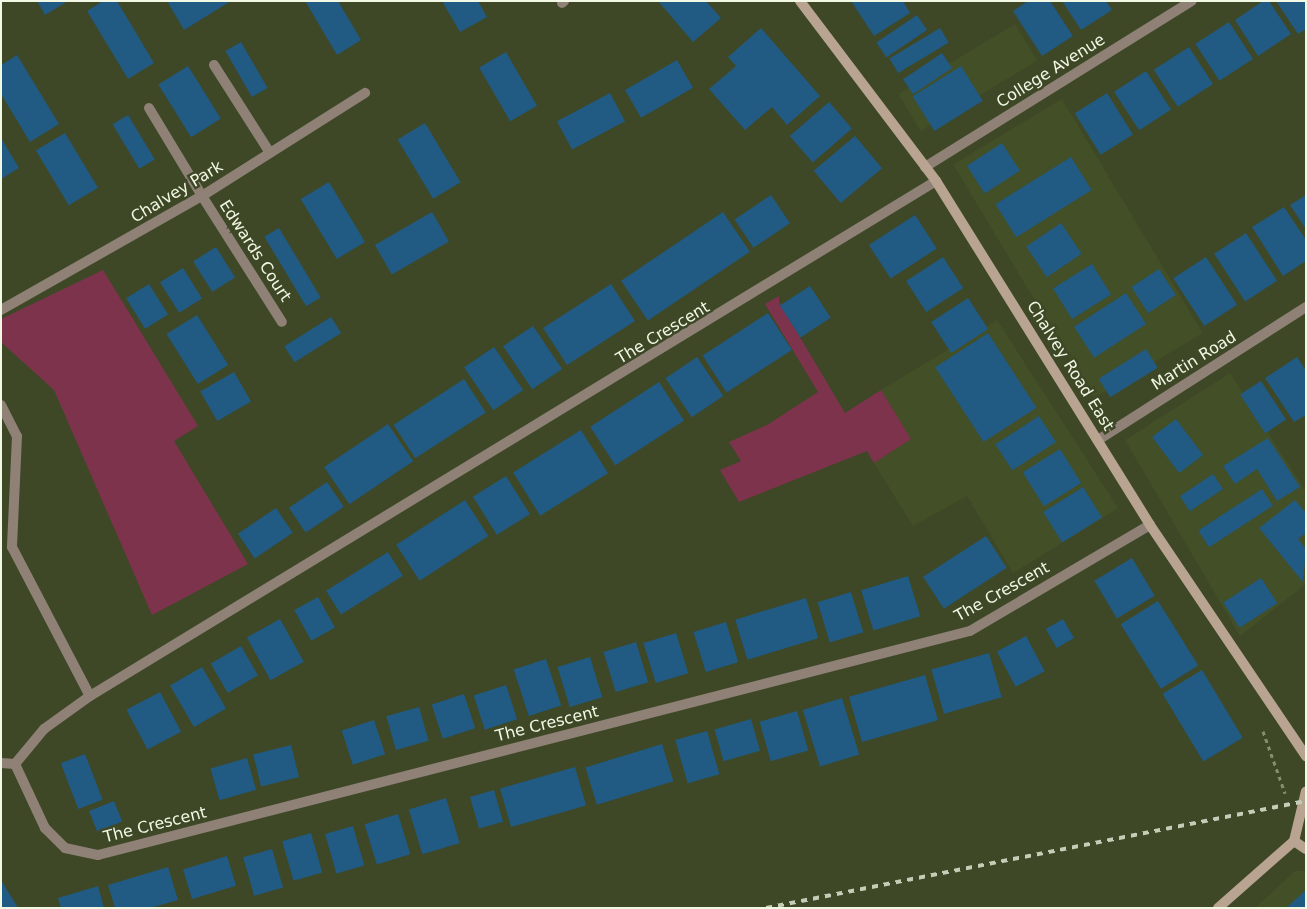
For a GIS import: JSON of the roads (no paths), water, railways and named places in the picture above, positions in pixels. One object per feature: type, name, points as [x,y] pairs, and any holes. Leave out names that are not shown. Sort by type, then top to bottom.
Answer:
[{"type":"street","name":"Chalvey Road East","points":[[800,1],[936,182],[1150,525],[1305,754]]},
{"type":"street","name":"College Avenue","points":[[925,167],[1192,1]]},
{"type":"street","points":[[214,65],[270,153]]},
{"type":"street","name":"Chalvey Park","points":[[1,310],[202,196],[365,93]]},
{"type":"street","name":"Edwards Court","points":[[149,108],[282,322]]},
{"type":"street","name":"The Crescent","points":[[936,182],[90,696],[44,729],[15,764],[45,828],[65,848],[98,855],[970,631],[1150,525]]},
{"type":"street","name":"Martin Road","points":[[1098,440],[1306,307]]},
{"type":"street","points":[[1,405],[17,436],[12,547],[90,696]]},
{"type":"street","points":[[1,763],[15,764]]},
{"type":"street","points":[[1218,908],[1294,841],[1306,791]]},
{"type":"street","points":[[1294,841],[1306,849]]},
{"type":"railway","points":[[766,908],[1306,801]]}]
